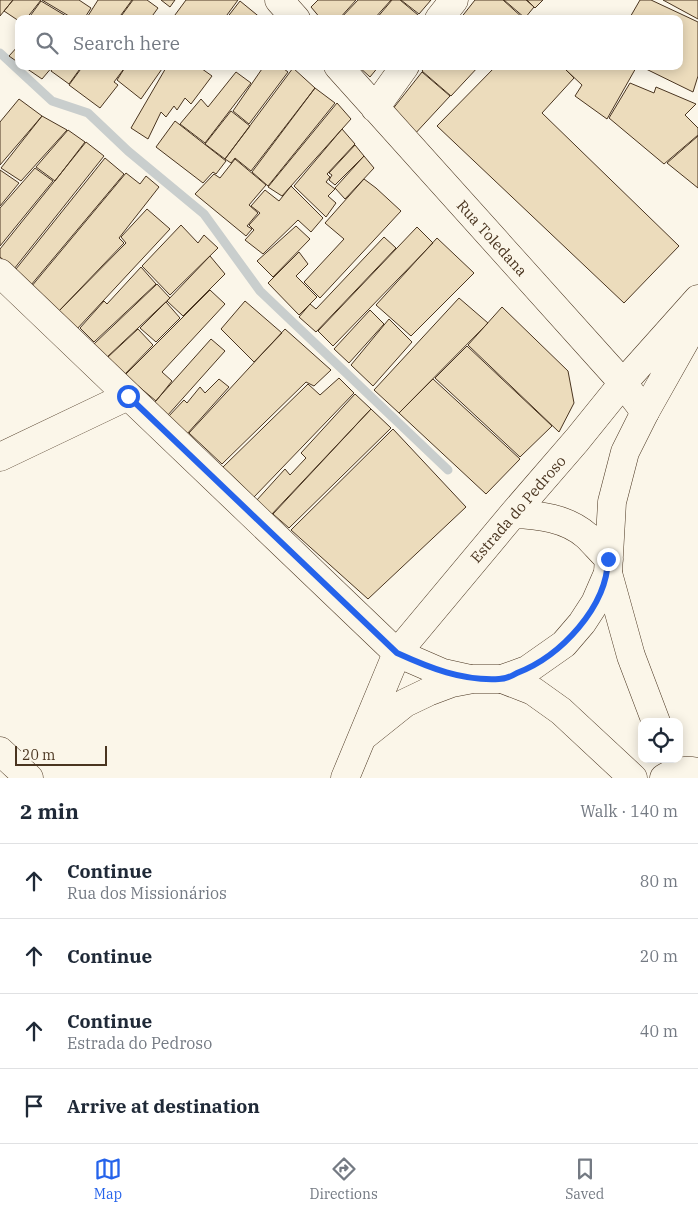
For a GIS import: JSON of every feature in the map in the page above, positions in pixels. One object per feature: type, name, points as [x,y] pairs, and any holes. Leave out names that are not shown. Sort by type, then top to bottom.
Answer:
[{"type":"street","points":[[279,0],[292,15]]},
{"type":"street","points":[[442,15],[454,0]]},
{"type":"street","name":"Rua Toledana","points":[[342,70],[623,383],[645,412]]},
{"type":"street","points":[[375,108],[402,70]]},
{"type":"street","points":[[0,273],[397,653],[443,673],[473,679]]},
{"type":"street","name":"Estrada do Pedroso","points":[[345,778],[397,653],[623,383],[698,299]]},
{"type":"street","name":"Estrada do Pedroso","points":[[364,736],[405,703],[428,692],[452,683],[473,679],[502,680],[526,670],[564,644],[582,623],[595,603],[608,566],[614,494],[625,452],[645,412],[698,318]]},
{"type":"street","points":[[0,457],[128,396]]},
{"type":"street","points":[[513,514],[539,515],[560,520],[585,535],[608,566],[631,656],[654,718]]},
{"type":"street","points":[[502,680],[533,691],[561,711],[633,778]]},
{"type":"street","points":[[0,751],[30,778]]},
{"type":"building","points":[[0,0],[13,0],[0,16]]},
{"type":"building","points":[[13,0],[41,0],[29,15],[15,15],[15,18],[4,11]]},
{"type":"building","points":[[42,0],[79,0],[91,8],[87,15],[67,15]]},
{"type":"building","points":[[98,0],[132,0],[121,15],[89,15]]},
{"type":"building","points":[[133,0],[147,0],[158,8],[153,15],[122,15]]},
{"type":"building","points":[[161,0],[175,0],[170,7]]},
{"type":"building","points":[[186,0],[238,0],[227,15],[175,15]]},
{"type":"building","points":[[318,0],[356,0],[343,15],[318,15],[311,7]]},
{"type":"building","points":[[358,0],[391,0],[378,15],[344,15]]},
{"type":"building","points":[[392,0],[400,0],[418,15],[379,15]]},
{"type":"building","points":[[401,0],[431,0],[419,14]]},
{"type":"building","points":[[475,0],[503,0],[520,15],[463,15]]},
{"type":"building","points":[[504,0],[526,0],[534,7],[527,15],[522,15]]},
{"type":"building","points":[[527,0],[543,0],[535,8]]},
{"type":"building","points":[[640,0],[651,0],[698,22],[698,76],[693,92],[648,70],[683,70],[683,15],[631,15]]},
{"type":"building","points":[[663,0],[698,0],[698,19]]},
{"type":"building","points":[[41,1],[64,15],[31,15]]},
{"type":"building","points":[[240,1],[257,15],[229,15]]},
{"type":"building","points":[[15,49],[15,60],[9,56]]},
{"type":"building","points":[[29,70],[50,70],[42,79]]},
{"type":"building","points":[[52,70],[79,70],[69,84]]},
{"type":"building","points":[[80,70],[123,70],[114,82],[118,85],[100,108],[69,85]]},
{"type":"building","points":[[123,70],[161,70],[141,99],[117,80]]},
{"type":"building","points":[[165,70],[204,70],[212,76],[191,104],[185,98],[177,110],[174,106],[166,117],[161,112],[148,139],[131,128]]},
{"type":"building","points":[[261,70],[285,70],[288,72],[249,124],[233,111]]},
{"type":"building","points":[[292,70],[295,70],[315,88],[251,171],[235,158],[231,163],[225,159]]},
{"type":"building","points":[[362,70],[376,70],[370,77]]},
{"type":"building","points":[[423,70],[475,70],[451,96]]},
{"type":"building","points":[[492,70],[566,70],[574,78],[542,113],[679,246],[624,303],[437,126]]},
{"type":"building","points":[[566,70],[635,70],[607,119],[575,96],[582,85]]},
{"type":"building","points":[[236,72],[251,83],[205,143],[180,124],[201,99],[208,107]]},
{"type":"building","points":[[422,72],[450,96],[412,137],[388,115]]},
{"type":"building","points":[[630,83],[654,93],[656,87],[696,104],[685,115],[698,128],[698,135],[664,164],[609,118]]},
{"type":"building","points":[[315,88],[335,103],[268,186],[252,172]]},
{"type":"building","points":[[19,99],[42,116],[0,165],[0,122]]},
{"type":"building","points":[[337,103],[351,119],[282,196],[268,187]]},
{"type":"building","points":[[231,111],[250,126],[225,159],[205,144]]},
{"type":"building","points":[[42,116],[67,130],[21,181],[1,168]]},
{"type":"building","points":[[175,121],[226,161],[216,174],[213,172],[203,183],[156,147]]},
{"type":"building","points":[[342,129],[355,144],[327,174],[330,177],[326,182],[335,189],[328,196],[336,203],[326,217],[294,186]]},
{"type":"building","points":[[68,130],[85,142],[55,181],[36,167]]},
{"type":"building","points":[[698,136],[698,188],[667,163]]},
{"type":"building","points":[[86,142],[104,156],[14,269],[0,257],[0,249]]},
{"type":"building","points":[[355,145],[364,156],[335,185],[329,180],[332,175],[329,173]]},
{"type":"building","points":[[364,156],[374,168],[345,199],[335,188]]},
{"type":"building","points":[[105,158],[124,174],[31,285],[16,269]]},
{"type":"building","points":[[235,159],[266,185],[249,205],[258,213],[247,226],[252,229],[246,236],[195,194],[214,174],[220,178]]},
{"type":"building","points":[[35,168],[53,181],[0,246],[0,208]]},
{"type":"building","points":[[0,170],[19,183],[0,206]]},
{"type":"building","points":[[126,173],[140,184],[146,176],[159,187],[119,238],[124,243],[58,312],[31,287]]},
{"type":"building","points":[[364,179],[401,211],[320,298],[304,282],[344,239],[325,223]]},
{"type":"building","points":[[291,186],[323,218],[311,232],[298,220],[263,254],[245,240],[254,230],[249,225],[260,213],[251,206],[265,190],[279,201]]},
{"type":"building","points":[[147,209],[170,229],[76,330],[58,312],[126,243],[121,237]]},
{"type":"building","points":[[181,225],[198,243],[204,235],[218,248],[170,295],[142,266]]},
{"type":"building","points":[[296,226],[310,239],[273,277],[257,261]]},
{"type":"building","points":[[417,227],[433,243],[333,346],[318,331]]},
{"type":"building","points":[[384,237],[396,248],[316,332],[299,317],[310,304],[316,309]]},
{"type":"building","points":[[437,238],[474,273],[411,336],[376,305]]},
{"type":"building","points":[[299,252],[308,264],[296,276],[317,297],[299,315],[268,283]]},
{"type":"building","points":[[210,256],[225,274],[183,316],[167,301]]},
{"type":"building","points":[[141,267],[156,284],[94,342],[80,328],[104,301],[107,304]]},
{"type":"building","points":[[157,284],[170,298],[106,358],[94,344]]},
{"type":"building","points":[[210,290],[225,304],[162,372],[172,381],[156,401],[125,375]]},
{"type":"building","points":[[459,298],[488,323],[399,413],[374,390]]},
{"type":"building","points":[[245,301],[282,333],[254,362],[221,329]]},
{"type":"building","points":[[166,302],[180,318],[156,342],[140,328]]},
{"type":"building","points":[[502,307],[568,371],[574,403],[559,432],[468,345]]},
{"type":"building","points":[[370,310],[384,324],[349,363],[334,349]]},
{"type":"building","points":[[389,319],[412,342],[373,386],[351,365]]},
{"type":"building","points":[[138,329],[153,345],[125,374],[108,357]]},
{"type":"building","points":[[285,329],[331,370],[314,386],[306,382],[222,464],[189,433]]},
{"type":"building","points":[[211,339],[225,351],[167,416],[153,404]]},
{"type":"building","points":[[467,346],[552,426],[520,457],[435,378]]},
{"type":"building","points":[[339,378],[354,393],[254,497],[223,467],[308,384],[320,395]]},
{"type":"building","points":[[219,379],[229,387],[187,434],[168,417],[184,400],[187,403],[200,387],[205,393]]},
{"type":"building","points":[[433,379],[520,459],[486,494],[399,413]]},
{"type":"building","points":[[355,394],[371,409],[271,515],[256,501],[285,469],[290,475],[306,458],[301,453]]},
{"type":"building","points":[[371,409],[391,428],[289,528],[273,514]]},
{"type":"building","points":[[393,429],[466,507],[368,599],[291,530]]},
{"type":"waterway","points":[[0,53],[15,67]]},
{"type":"waterway","points":[[18,70],[52,101],[88,113],[128,151],[204,214],[260,291],[448,470]]},
{"type":"route","points":[[128,396],[397,653],[443,673],[473,679],[502,680],[526,670],[547,656],[564,644],[582,623],[595,603],[608,573],[608,559]]}]
